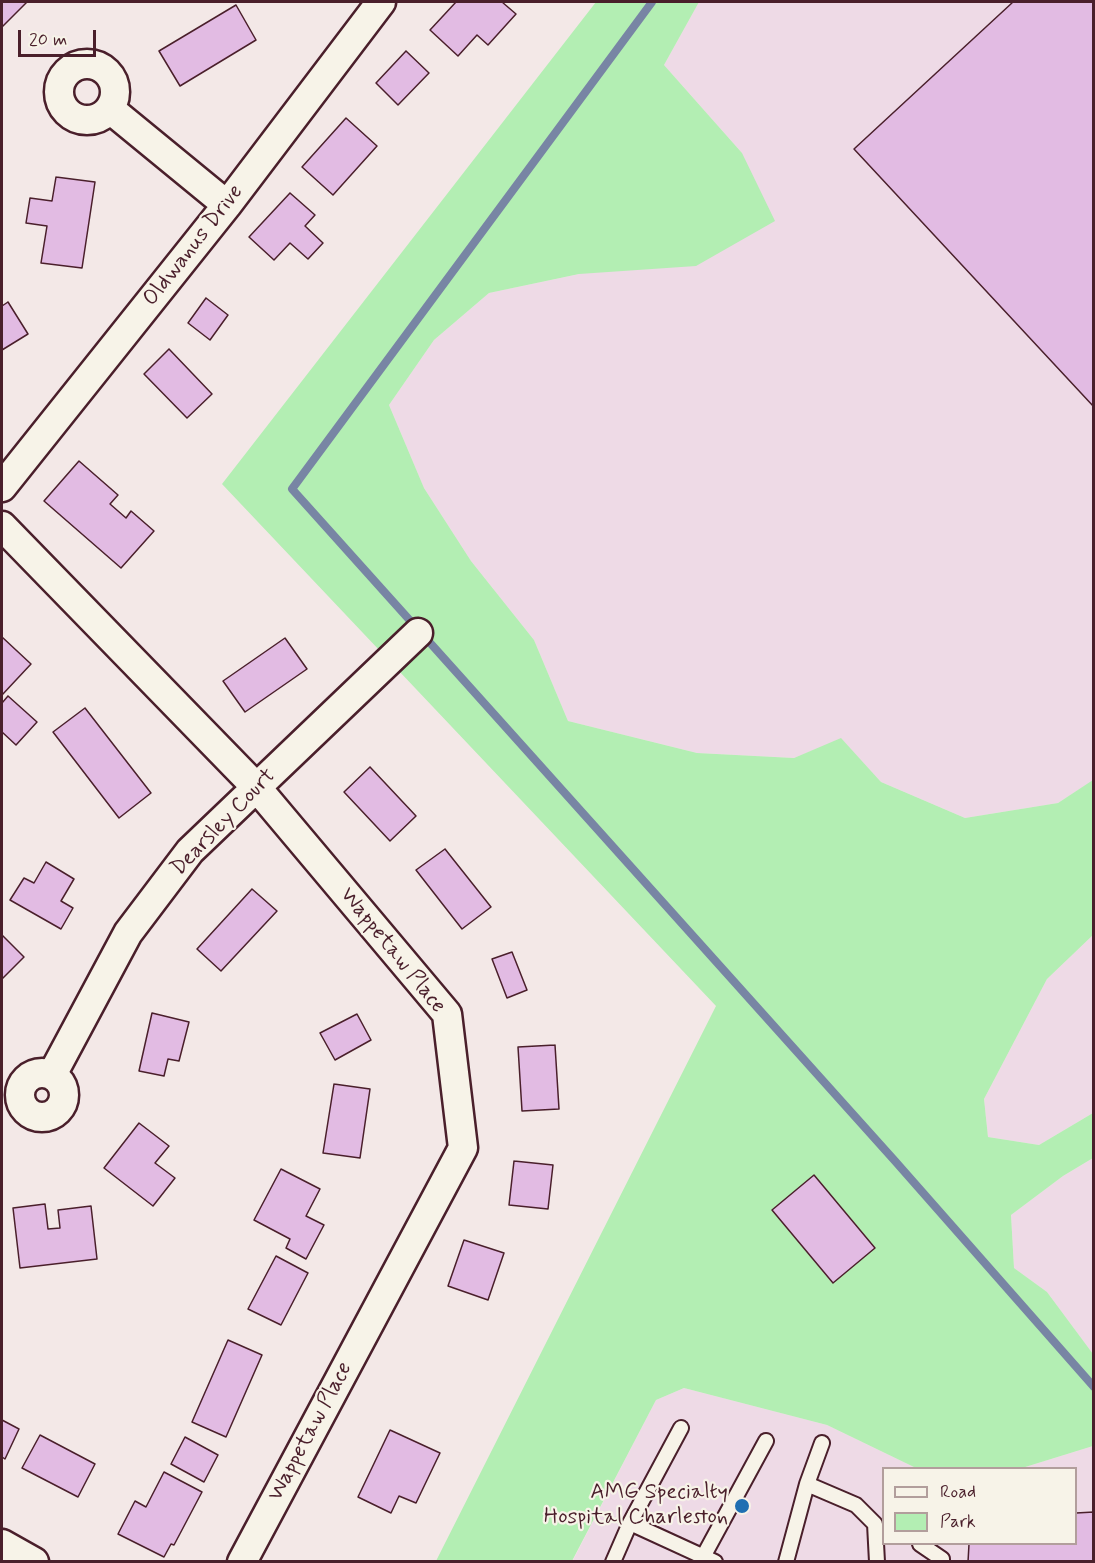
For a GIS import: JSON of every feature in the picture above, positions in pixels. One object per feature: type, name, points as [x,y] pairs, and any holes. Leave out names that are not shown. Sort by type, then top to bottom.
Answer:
[{"type":"street","name":"Oldwanus Drive","points":[[2,487],[228,205],[381,2]]},
{"type":"street","points":[[110,109],[228,205]]},
{"type":"street","name":"Wappetaw Place","points":[[2,526],[257,788],[447,1014],[463,1148],[242,1562]]},
{"type":"street","name":"Dearsley Court","points":[[52,1075],[128,933],[190,851],[418,633]]},
{"type":"street","points":[[2,1544],[33,1562]]},
{"type":"lane","points":[[613,1562],[630,1523],[681,1428]]},
{"type":"lane","points":[[630,1523],[709,1559],[766,1442]]},
{"type":"lane","points":[[786,1562],[807,1484],[822,1443]]},
{"type":"lane","points":[[807,1484],[856,1505],[879,1526],[877,1562]]},
{"type":"lane","points":[[921,1545],[942,1559],[942,1562]]},
{"type":"shaded area","points":[[699,2],[1093,2],[1094,780],[1058,803],[965,818],[881,782],[841,739],[794,758],[697,753],[568,721],[534,640],[471,561],[424,488],[389,405],[434,340],[489,293],[579,274],[742,153],[664,65]]},
{"type":"shaded area","points":[[1093,935],[1093,1113],[1039,1145],[988,1137],[984,1099],[1047,979]]},
{"type":"shaded area","points":[[1093,1158],[1093,1354],[1047,1292],[1014,1268],[1011,1215],[1063,1176]]},
{"type":"shaded area","name":"AMG Specialty Hospital Charleston","points":[[684,1388],[827,1425],[914,1467],[882,1467],[882,1545],[1077,1545],[1077,1467],[1025,1467],[1093,1446],[1093,1561],[572,1562],[656,1400]]},
{"type":"green space","points":[[596,2],[699,2],[664,65],[742,153],[775,221],[696,266],[579,274],[489,293],[434,340],[389,405],[424,488],[471,561],[534,640],[568,721],[697,753],[794,758],[841,738],[881,782],[965,818],[1058,803],[1093,780],[1093,935],[1047,979],[984,1099],[988,1137],[1039,1145],[1093,1113],[1093,1158],[1063,1176],[1011,1215],[1014,1268],[1047,1292],[1093,1354],[1093,1446],[1025,1467],[914,1467],[827,1425],[684,1388],[656,1400],[572,1561],[436,1561],[716,1006],[222,484]],"holes":[[[814,1175],[875,1247],[832,1283],[772,1210]]]},
{"type":"building","points":[[2,2],[27,2],[2,27]]},
{"type":"building","points":[[456,2],[502,2],[516,14],[488,45],[477,35],[458,56],[430,30]]},
{"type":"building","points":[[1013,2],[1094,2],[1094,407],[854,149]]},
{"type":"building","points":[[236,5],[256,40],[180,86],[159,51]]},
{"type":"building","points":[[406,51],[429,73],[398,105],[376,83]]},
{"type":"building","points":[[346,118],[377,146],[333,195],[302,167]]},
{"type":"building","points":[[56,177],[95,182],[82,268],[41,263],[47,226],[26,223],[30,198],[52,201]]},
{"type":"building","points":[[290,193],[315,215],[305,226],[323,243],[308,259],[290,243],[274,260],[249,237]]},
{"type":"building","points":[[206,298],[228,315],[210,340],[188,323]]},
{"type":"building","points":[[8,302],[28,334],[2,350],[2,306]]},
{"type":"building","points":[[169,349],[212,394],[187,418],[144,374]]},
{"type":"building","points":[[79,461],[118,495],[110,504],[126,518],[131,511],[154,531],[121,568],[44,501]]},
{"type":"building","points":[[2,637],[31,664],[2,695]]},
{"type":"building","points":[[285,638],[307,669],[245,712],[223,681]]},
{"type":"building","points":[[8,696],[37,722],[16,745],[2,732],[2,703]]},
{"type":"building","points":[[85,708],[151,793],[119,818],[53,732]]},
{"type":"building","points":[[370,767],[416,816],[390,841],[344,792]]},
{"type":"building","points":[[445,849],[491,907],[462,929],[416,870]]},
{"type":"building","points":[[46,862],[74,879],[61,901],[73,908],[61,929],[10,900],[24,878],[34,883]]},
{"type":"building","points":[[252,889],[277,911],[221,971],[197,949]]},
{"type":"building","points":[[2,935],[24,957],[2,979]]},
{"type":"building","points":[[512,952],[527,990],[507,998],[492,959]]},
{"type":"building","points":[[152,1013],[189,1022],[179,1061],[168,1059],[164,1076],[139,1071]]},
{"type":"building","points":[[357,1014],[371,1040],[335,1060],[320,1033]]},
{"type":"building","points":[[555,1045],[559,1109],[522,1111],[518,1047]]},
{"type":"building","points":[[334,1084],[370,1089],[360,1158],[323,1153]]},
{"type":"building","points":[[139,1123],[169,1146],[155,1163],[175,1178],[153,1206],[104,1168]]},
{"type":"building","points":[[514,1161],[553,1165],[548,1209],[509,1205]]},
{"type":"building","points":[[281,1169],[320,1189],[306,1216],[324,1225],[306,1259],[286,1248],[290,1239],[254,1220]]},
{"type":"building","points":[[814,1175],[875,1248],[833,1283],[772,1210]]},
{"type":"building","points":[[45,1204],[48,1229],[60,1228],[58,1210],[91,1206],[97,1259],[20,1268],[13,1208]]},
{"type":"building","points":[[464,1240],[504,1253],[488,1300],[448,1286]]},
{"type":"building","points":[[276,1256],[308,1273],[281,1325],[248,1309]]},
{"type":"building","points":[[228,1340],[262,1355],[226,1437],[192,1422]]},
{"type":"building","points":[[2,1420],[19,1429],[5,1459],[2,1457]]},
{"type":"building","points":[[390,1430],[440,1453],[416,1503],[399,1496],[391,1513],[358,1497]]},
{"type":"building","points":[[40,1435],[95,1464],[78,1497],[22,1468]]},
{"type":"building","points":[[185,1437],[218,1455],[204,1482],[171,1464]]},
{"type":"building","points":[[164,1472],[202,1492],[174,1545],[171,1544],[164,1557],[118,1534],[135,1501],[146,1507]]},
{"type":"building","points":[[1094,1512],[1094,1562],[968,1562],[969,1545],[1077,1545],[1077,1513]]},
{"type":"waterway","points":[[652,2],[292,489],[895,1161],[1094,1387]]},
{"type":"place","name":"AMG Specialty Hospital Charleston","points":[[742,1506]]}]
